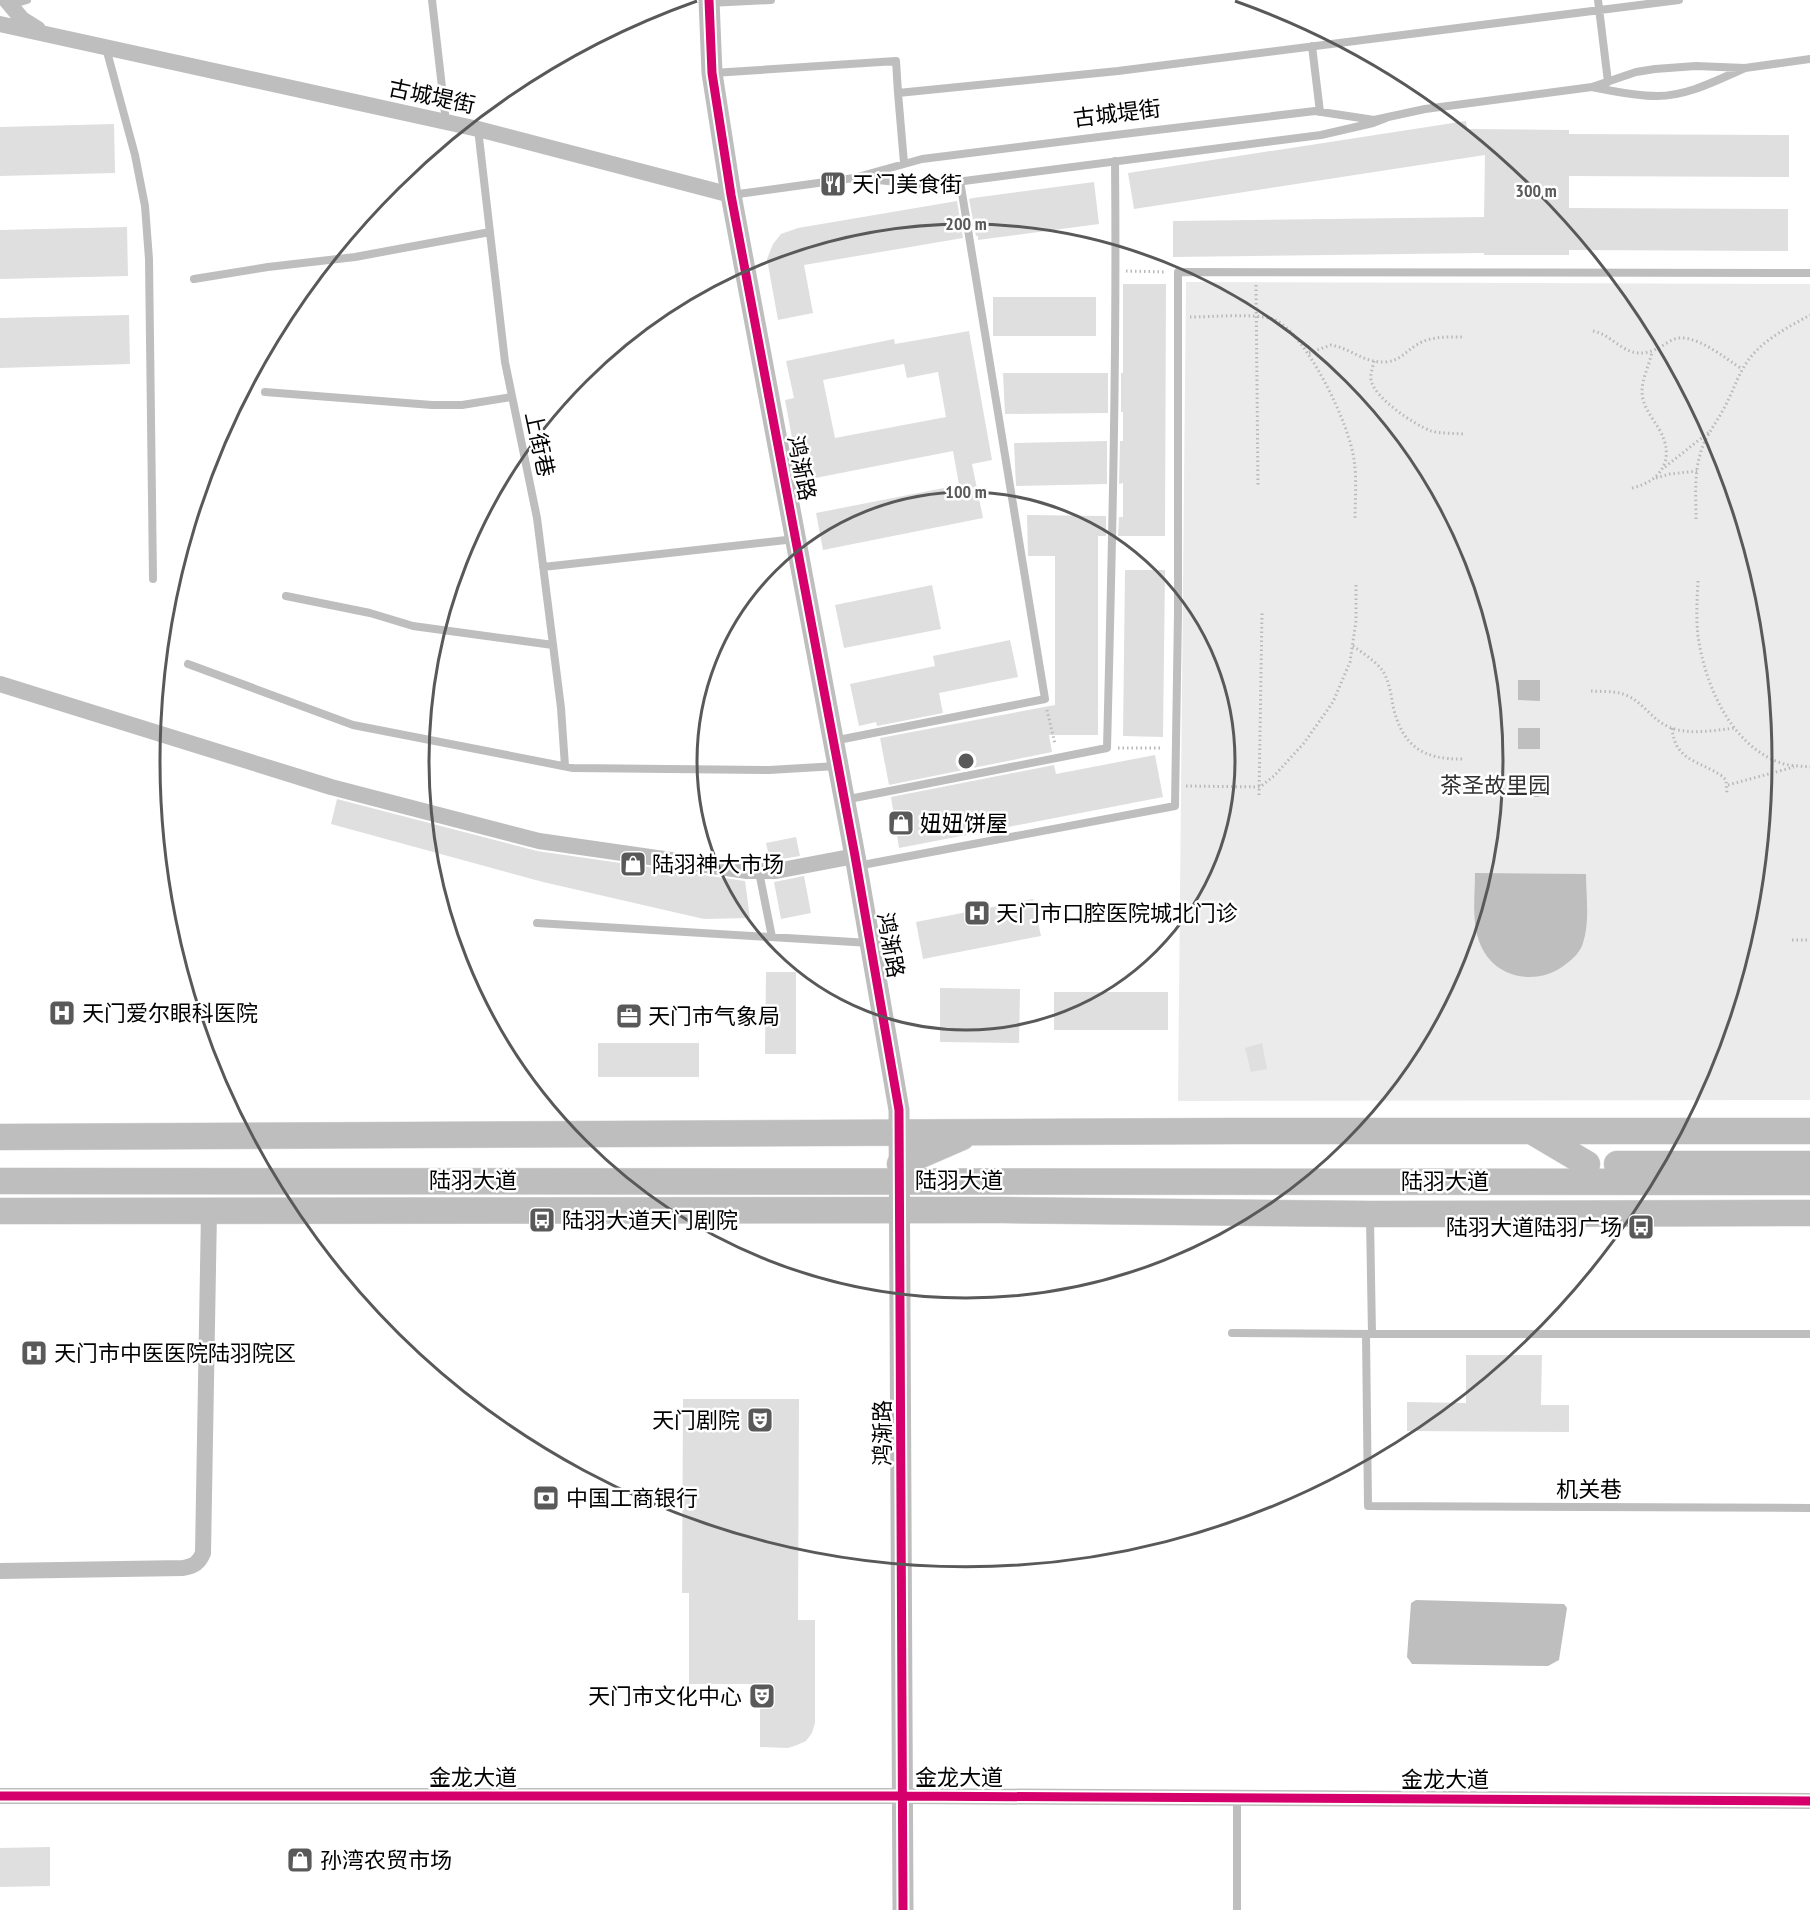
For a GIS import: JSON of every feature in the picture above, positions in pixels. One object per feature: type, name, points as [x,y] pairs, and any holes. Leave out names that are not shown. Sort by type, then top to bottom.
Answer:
[{"type":"main road","points":[[1532,1131],[1587,1164]]},
{"type":"main road","points":[[0,1137],[900,1132],[1810,1131]]},
{"type":"main road","points":[[900,1172],[974,1132]]},
{"type":"main road","name":"陆羽大道","points":[[0,1164],[1800,1182]]},
{"type":"main road","name":"陆羽大道","points":[[0,1181],[1587,1164],[1810,1164]]},
{"type":"main road","points":[[900,1172],[1003,1210]]},
{"type":"main road","points":[[1694,1214],[1800,1182]]},
{"type":"main road","points":[[0,1211],[1003,1210],[1370,1214],[1810,1213]]},
{"type":"street","name":"鸿渐路","points":[[709,2],[712,74],[731,195],[896,1088],[900,1132],[901,1210],[903,1910]]},
{"type":"street","points":[[7,3],[22,19],[52,36]]},
{"type":"street","name":"古城堤街","points":[[0,24],[478,129],[731,195]]},
{"type":"street","points":[[0,684],[331,787],[539,841],[759,872],[855,861]]},
{"type":"street","points":[[0,1570],[183,1568],[193,1566],[200,1559],[203,1553],[209,1211]]},
{"type":"street","name":"金龙大道","points":[[0,1796],[903,1796],[1810,1801]]},
{"type":"lane","points":[[7,3],[27,0]]},
{"type":"lane","points":[[432,0],[446,122]]},
{"type":"lane","points":[[709,2],[771,0]]},
{"type":"lane","points":[[898,93],[1118,71],[1599,5],[1679,0]]},
{"type":"lane","points":[[1599,5],[1608,82]]},
{"type":"lane","points":[[1312,46],[1320,112]]},
{"type":"lane","points":[[106,47],[135,155],[145,206],[148,259],[153,579]]},
{"type":"lane","name":"古城堤街","points":[[731,195],[854,178],[904,163],[1162,130],[1320,112],[1374,120],[1425,109],[1592,87],[1636,72],[1676,66],[1745,68],[1810,59]]},
{"type":"lane","points":[[712,74],[896,61],[904,163]]},
{"type":"lane","name":"古城堤街","points":[[1592,87],[1639,95],[1679,94],[1700,88],[1745,68]]},
{"type":"lane","name":"古城堤街","points":[[854,178],[922,185],[960,182],[1321,135],[1386,118]]},
{"type":"lane","name":"上街巷","points":[[478,129],[505,362],[537,518],[561,708],[565,766]]},
{"type":"lane","points":[[844,800],[1107,748],[1116,271],[1115,161]]},
{"type":"lane","points":[[833,741],[1045,699],[960,182]]},
{"type":"lane","points":[[194,279],[268,267],[355,257],[490,231]]},
{"type":"lane","points":[[855,861],[1175,806],[1178,272],[1810,273]]},
{"type":"lane","points":[[265,392],[432,405],[462,405],[512,397]]},
{"type":"lane","points":[[543,567],[795,539]]},
{"type":"lane","points":[[286,596],[370,613],[413,626],[553,645]]},
{"type":"lane","points":[[188,664],[353,725],[565,766],[769,770],[838,766]]},
{"type":"lane","points":[[759,872],[772,937]]},
{"type":"lane","points":[[537,923],[870,943]]},
{"type":"lane","points":[[1369,1334],[1370,1214]]},
{"type":"lane","points":[[1232,1333],[1810,1334]]},
{"type":"lane","name":"机关巷","points":[[1369,1334],[1368,1506],[1810,1508]]},
{"type":"lane","points":[[1237,1797],[1237,1910]]},
{"type":"path","points":[[1116,271],[1178,272]]},
{"type":"path","points":[[1256,272],[1258,487]]},
{"type":"path","points":[[1696,519],[1697,471],[1700,454],[1711,430],[1724,410],[1742,369],[1756,351],[1767,342],[1810,315]]},
{"type":"path","points":[[1178,317],[1269,318],[1288,328],[1309,353],[1320,373],[1352,446],[1355,474],[1355,520]]},
{"type":"path","points":[[1593,331],[1604,334],[1638,353],[1661,348],[1675,339],[1690,339],[1711,348],[1742,369]]},
{"type":"path","points":[[1309,353],[1331,345],[1374,361],[1384,362],[1398,359],[1428,340],[1464,337]]},
{"type":"path","points":[[1652,351],[1642,391],[1647,411],[1663,437],[1664,468]]},
{"type":"path","points":[[1374,361],[1371,378],[1373,387],[1388,403],[1430,430],[1464,434]]},
{"type":"path","points":[[1632,488],[1644,485],[1654,478],[1711,430]]},
{"type":"path","points":[[1654,478],[1697,471]]},
{"type":"path","points":[[1698,581],[1698,636],[1706,672],[1721,708],[1747,743],[1763,754],[1779,763],[1810,767]]},
{"type":"path","points":[[1176,785],[1260,787],[1288,762],[1320,723],[1341,683],[1353,646],[1356,621],[1356,583]]},
{"type":"path","points":[[1259,795],[1262,613]]},
{"type":"path","points":[[1353,646],[1382,670],[1398,722],[1409,743],[1428,755],[1463,759]]},
{"type":"path","points":[[1590,691],[1619,692],[1630,697],[1651,717],[1672,728],[1696,732],[1735,729]]},
{"type":"path","points":[[1045,699],[1058,758]]},
{"type":"path","points":[[1672,728],[1673,740],[1679,751],[1722,776],[1727,785],[1727,794]]},
{"type":"path","points":[[1107,748],[1176,748]]},
{"type":"path","points":[[1727,785],[1795,766]]},
{"type":"path","points":[[1792,940],[1810,940]]},
{"type":"green space","name":"茶圣故里园","points":[[1186,282],[1810,284],[1810,1100],[1178,1101]]},
{"type":"shaded area","points":[[1518,680],[1540,680],[1540,701],[1518,700]]},
{"type":"shaded area","points":[[1518,728],[1540,728],[1540,749],[1518,749]]},
{"type":"shaded area","points":[[1518,776],[1539,776],[1539,797],[1518,797]]},
{"type":"shaded area","points":[[1475,873],[1586,874],[1586,926],[1579,952],[1566,964],[1543,975],[1519,976],[1497,966],[1488,957],[1478,938],[1474,910]]},
{"type":"shaded area","points":[[1416,1600],[1564,1604],[1567,1608],[1559,1660],[1548,1666],[1412,1664],[1407,1657],[1411,1603]]},
{"type":"building","points":[[1466,121],[1467,129],[1569,130],[1569,134],[1789,135],[1789,177],[1569,176],[1569,208],[1788,209],[1788,251],[1569,250],[1569,255],[1484,255],[1484,253],[1173,257],[1173,221],[1484,217],[1485,155],[1134,209],[1128,173]]},
{"type":"building","points":[[114,124],[115,173],[0,176],[0,127]]},
{"type":"building","points":[[1094,182],[1099,224],[978,240],[976,236],[969,199]]},
{"type":"building","points":[[957,201],[963,238],[804,265],[813,313],[778,320],[767,259],[773,244],[781,234],[798,228]]},
{"type":"building","points":[[127,227],[128,276],[0,279],[0,230]]},
{"type":"building","points":[[1123,284],[1166,284],[1165,536],[1118,536],[1119,517],[1123,517],[1123,483],[1119,484],[1120,441],[1123,441],[1121,373],[1123,373]]},
{"type":"building","points":[[993,297],[1096,297],[1096,336],[993,336]]},
{"type":"building","points":[[129,315],[130,364],[0,368],[0,318]]},
{"type":"building","points":[[969,331],[992,460],[972,464],[983,518],[823,550],[816,513],[959,485],[953,451],[800,481],[785,400],[794,398],[786,361],[894,339],[895,344]],"holes":[[[904,364],[907,378],[938,372],[946,417],[835,438],[823,380]]]},
{"type":"building","points":[[1003,373],[1108,373],[1108,413],[1005,414]]},
{"type":"building","points":[[1107,441],[1107,484],[1016,486],[1014,443]]},
{"type":"building","points":[[1027,515],[1106,516],[1106,536],[1098,536],[1098,735],[1049,735],[1052,752],[889,785],[880,738],[1055,705],[1055,556],[1028,556]]},
{"type":"building","points":[[1125,570],[1165,570],[1163,737],[1123,736]]},
{"type":"building","points":[[932,585],[941,629],[844,648],[835,605]]},
{"type":"building","points":[[1010,640],[1018,677],[939,693],[943,713],[877,726],[876,722],[859,726],[850,684],[935,666],[933,656]]},
{"type":"building","points":[[1155,755],[1163,797],[899,848],[891,797],[1054,765],[1056,774]]},
{"type":"building","points":[[337,799],[537,851],[745,881],[750,918],[704,919],[543,882],[331,824]]},
{"type":"building","points":[[796,837],[800,856],[770,861],[766,843]]},
{"type":"building","points":[[804,876],[811,913],[781,919],[774,882]]},
{"type":"building","points":[[1033,899],[1041,936],[923,959],[916,922]]},
{"type":"building","points":[[766,972],[796,972],[796,1054],[765,1054]]},
{"type":"building","points":[[940,988],[1020,989],[1019,1043],[940,1042]]},
{"type":"building","points":[[1054,992],[1168,992],[1168,1030],[1054,1030]]},
{"type":"building","points":[[598,1043],[699,1043],[699,1077],[598,1077]]},
{"type":"building","points":[[1262,1043],[1267,1069],[1251,1072],[1245,1048]]},
{"type":"building","points":[[1466,1355],[1542,1355],[1541,1405],[1569,1405],[1569,1432],[1407,1431],[1407,1402],[1466,1403]]},
{"type":"building","points":[[683,1399],[799,1399],[798,1620],[815,1620],[815,1723],[806,1741],[788,1748],[760,1747],[760,1684],[689,1684],[689,1593],[682,1593]]},
{"type":"building","points":[[50,1847],[50,1886],[0,1887],[0,1848]]},
{"type":"cycle path","points":[[709,0],[712,73],[731,195],[855,856],[899,1110],[903,1910]]},
{"type":"cycle path","points":[[0,1796],[903,1796],[1810,1801]]},
{"type":"place","name":"天门美食街","points":[[833,184]]},
{"type":"place","name":"妞妞饼屋","points":[[901,823]]},
{"type":"place","name":"陆羽神大市场","points":[[633,864]]},
{"type":"place","name":"天门市口腔医院城北门诊","points":[[977,913]]},
{"type":"place","name":"天门爱尔眼科医院","points":[[62,1013]]},
{"type":"place","name":"天门市气象局","points":[[629,1016]]},
{"type":"place","name":"陆羽大道天门剧院","points":[[542,1220]]},
{"type":"place","name":"陆羽大道陆羽广场","points":[[1641,1227]]},
{"type":"place","name":"天门市中医医院陆羽院区","points":[[34,1353]]},
{"type":"place","name":"天门剧院","points":[[760,1420]]},
{"type":"place","name":"中国工商银行","points":[[546,1498]]},
{"type":"place","name":"天门市文化中心","points":[[762,1696]]},
{"type":"place","name":"孙湾农贸市场","points":[[300,1860]]}]
